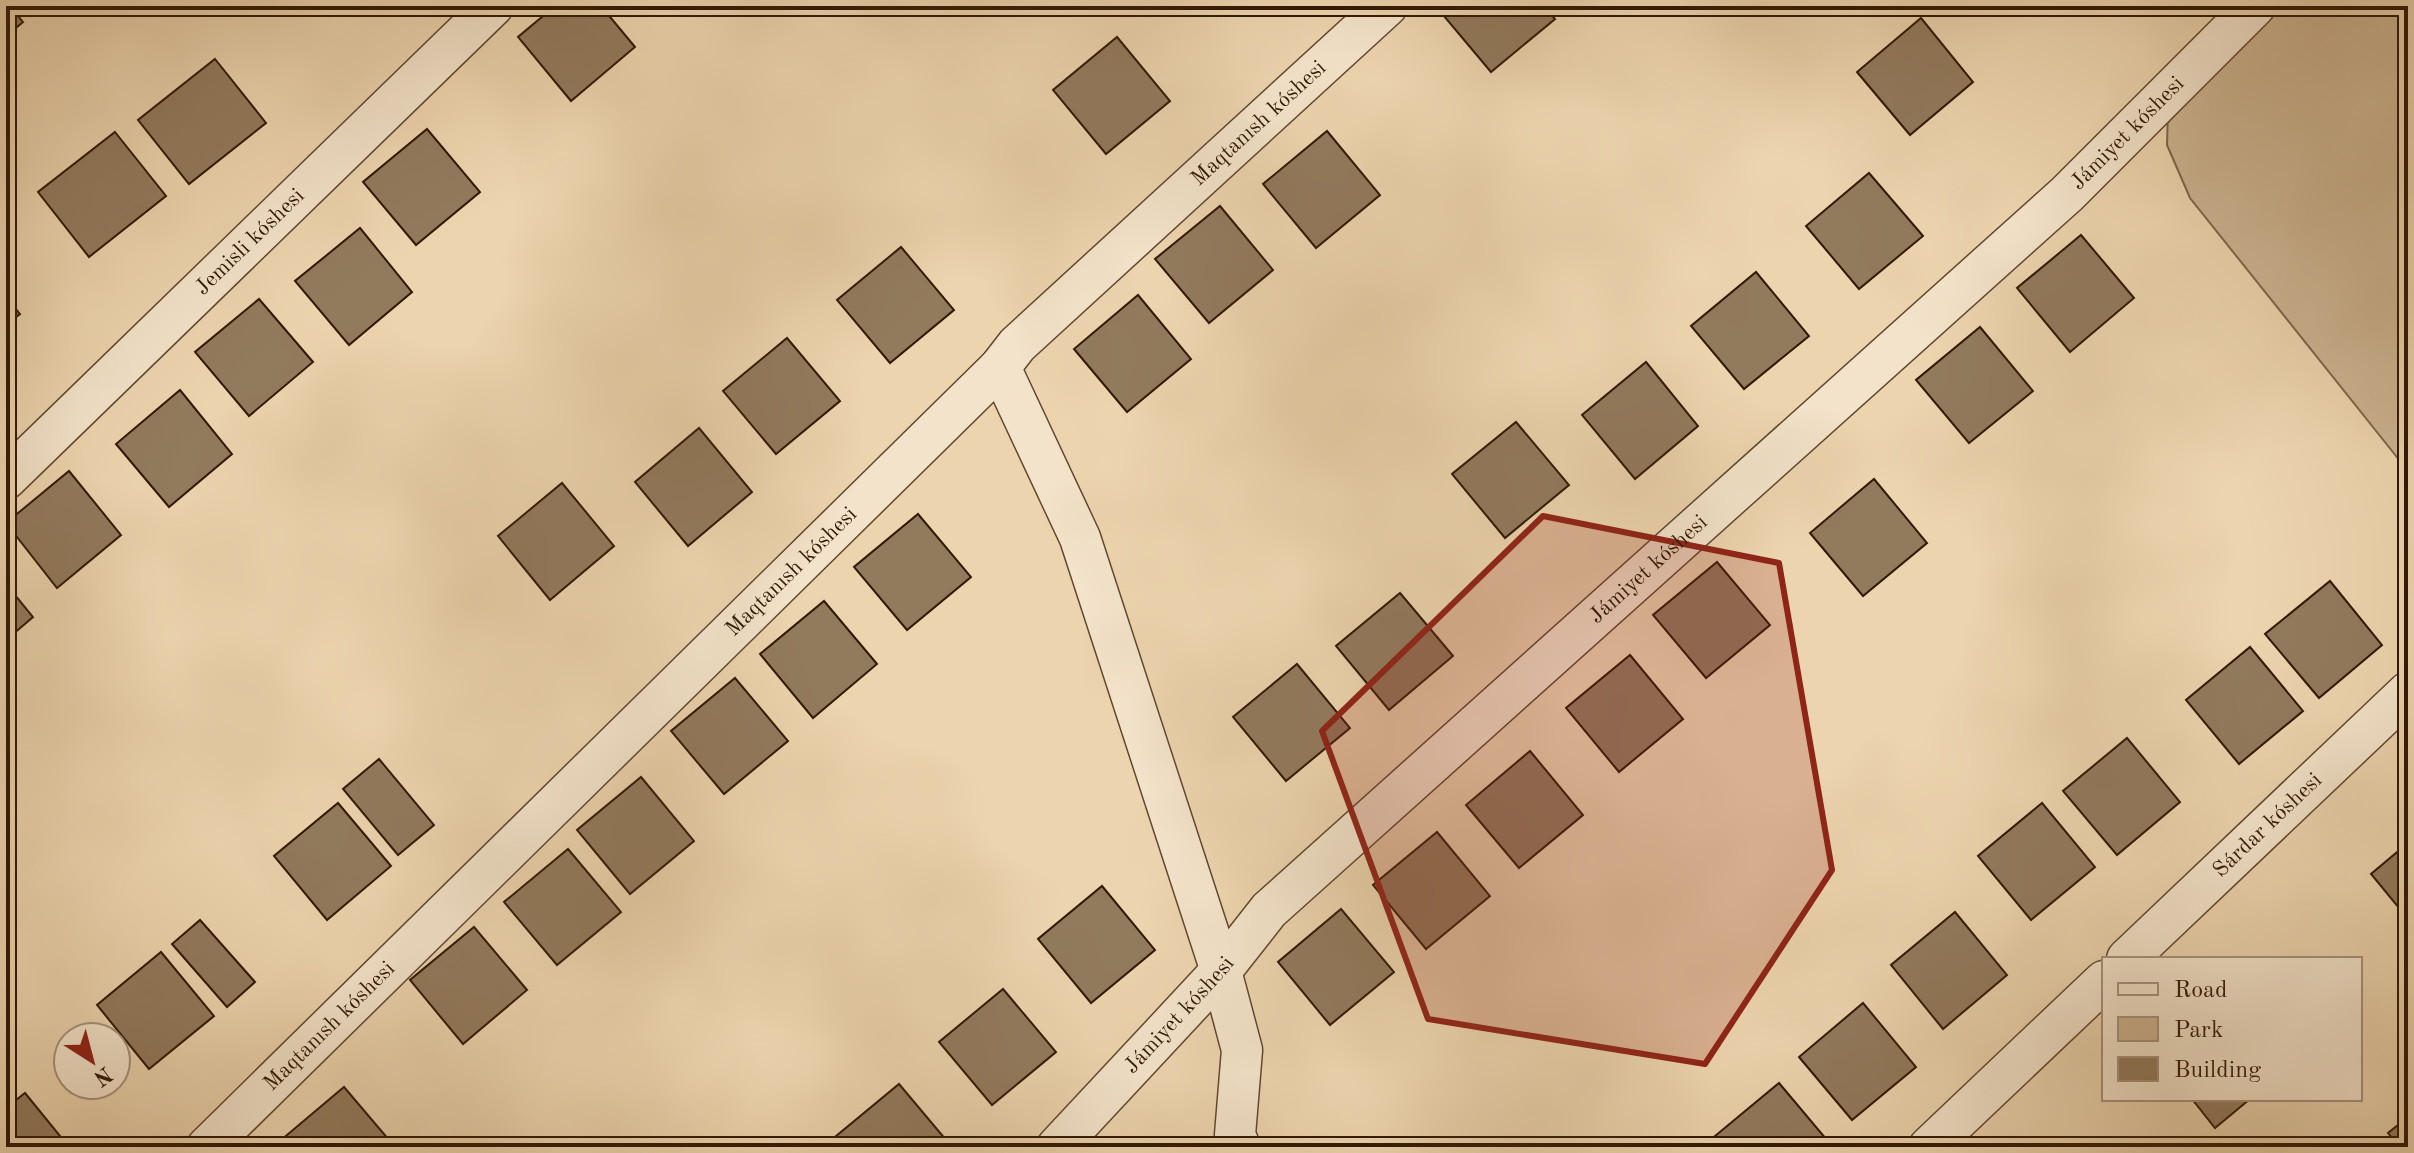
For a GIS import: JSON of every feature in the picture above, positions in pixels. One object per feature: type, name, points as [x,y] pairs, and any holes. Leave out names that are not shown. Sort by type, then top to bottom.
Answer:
[{"type":"street","name":"Jemisli kóshesi","points":[[6,479],[493,6]]},
{"type":"street","name":"Maqtanısh kóshesi","points":[[207,1147],[1000,367],[1017,345],[1387,6]]},
{"type":"street","name":"Jámiyet kóshesi","points":[[1057,1147],[1221,971],[1269,910],[2067,194],[2255,6]]},
{"type":"street","points":[[1000,367],[1080,538],[1221,971],[1242,1050],[1235,1135],[1240,1147]]},
{"type":"street","name":"Sárdar kóshesi","points":[[2129,957],[2408,692]]},
{"type":"street","points":[[1929,1147],[2102,983]]},
{"type":"highlighted area","points":[[1543,516],[1779,563],[1832,870],[1705,1064],[1428,1019],[1322,731]]},
{"type":"green space","points":[[2273,6],[2408,6],[2408,471],[2190,198],[2167,145],[2168,109]]},
{"type":"building","points":[[6,6],[10,6],[23,22],[6,36]]},
{"type":"building","points":[[555,6],[601,6],[635,47],[571,101],[518,37]]},
{"type":"building","points":[[1442,6],[1544,6],[1555,19],[1491,72],[1438,9]]},
{"type":"building","points":[[1921,18],[1973,82],[1910,135],[1857,72]]},
{"type":"building","points":[[1117,37],[1170,101],[1106,154],[1053,90]]},
{"type":"building","points":[[215,59],[266,123],[189,184],[138,120]]},
{"type":"building","points":[[427,129],[480,192],[416,245],[363,182]]},
{"type":"building","points":[[1327,131],[1380,195],[1316,248],[1263,184]]},
{"type":"building","points":[[115,132],[166,196],[89,257],[38,192]]},
{"type":"building","points":[[1869,173],[1923,236],[1859,289],[1806,226]]},
{"type":"building","points":[[1220,206],[1273,270],[1209,323],[1155,259]]},
{"type":"building","points":[[360,228],[412,292],[349,345],[295,281]]},
{"type":"building","points":[[2081,235],[2134,298],[2070,352],[2017,288]]},
{"type":"building","points":[[901,247],[954,310],[890,363],[837,300]]},
{"type":"building","points":[[1756,272],[1809,336],[1744,389],[1691,326]]},
{"type":"building","points":[[1138,295],[1191,359],[1127,412],[1074,349]]},
{"type":"building","points":[[6,297],[20,314],[6,325]]},
{"type":"building","points":[[259,299],[313,362],[249,416],[195,352]]},
{"type":"building","points":[[1980,327],[2033,391],[1969,443],[1916,380]]},
{"type":"building","points":[[787,338],[840,401],[776,454],[723,391]]},
{"type":"building","points":[[1646,362],[1698,426],[1635,479],[1582,415]]},
{"type":"building","points":[[180,390],[232,454],[169,507],[116,444]]},
{"type":"building","points":[[1516,422],[1569,485],[1505,538],[1452,474]]},
{"type":"building","points":[[699,428],[752,492],[688,546],[635,482]]},
{"type":"building","points":[[69,471],[121,535],[57,588],[6,523]]},
{"type":"building","points":[[1874,479],[1927,543],[1863,596],[1810,533]]},
{"type":"building","points":[[562,483],[614,546],[550,600],[498,536]]},
{"type":"building","points":[[918,514],[971,577],[907,630],[854,567]]},
{"type":"building","points":[[1717,562],[1770,625],[1706,678],[1653,615]]},
{"type":"building","points":[[2330,581],[2382,645],[2319,698],[2265,634]]},
{"type":"building","points":[[6,584],[33,617],[6,640]]},
{"type":"building","points":[[1400,593],[1453,656],[1389,710],[1336,646]]},
{"type":"building","points":[[824,601],[877,664],[813,718],[760,654]]},
{"type":"building","points":[[2250,647],[2303,711],[2239,764],[2186,700]]},
{"type":"building","points":[[1630,655],[1683,719],[1619,772],[1566,708]]},
{"type":"building","points":[[1297,664],[1350,728],[1286,781],[1233,717]]},
{"type":"building","points":[[735,678],[788,741],[724,794],[671,731]]},
{"type":"building","points":[[2127,738],[2180,802],[2117,855],[2063,791]]},
{"type":"building","points":[[1530,751],[1583,815],[1519,868],[1466,805]]},
{"type":"building","points":[[379,759],[434,825],[398,855],[343,789]]},
{"type":"building","points":[[641,777],[694,841],[630,894],[577,830]]},
{"type":"building","points":[[338,803],[391,866],[327,920],[274,856]]},
{"type":"building","points":[[2042,803],[2095,867],[2031,920],[1978,856]]},
{"type":"building","points":[[1437,832],[1490,896],[1426,949],[1373,885]]},
{"type":"building","points":[[2408,843],[2408,919],[2371,874]]},
{"type":"building","points":[[568,849],[621,912],[557,965],[504,902]]},
{"type":"building","points":[[1102,886],[1155,950],[1091,1003],[1038,939]]},
{"type":"building","points":[[1341,909],[1394,972],[1330,1025],[1278,962]]},
{"type":"building","points":[[1955,912],[2007,975],[1943,1029],[1891,965]]},
{"type":"building","points":[[200,920],[255,982],[227,1007],[172,944]]},
{"type":"building","points":[[474,927],[527,990],[463,1044],[410,980]]},
{"type":"building","points":[[161,952],[214,1016],[149,1069],[132,1048],[132,1021],[110,1021],[97,1005]]},
{"type":"building","points":[[1003,989],[1056,1052],[992,1105],[939,1042]]},
{"type":"building","points":[[1863,1003],[1916,1067],[1852,1120],[1799,1057]]},
{"type":"building","points":[[1779,1083],[1832,1146],[1725,1147],[1715,1136]]},
{"type":"building","points":[[899,1084],[952,1147],[843,1147],[835,1137]]},
{"type":"building","points":[[344,1087],[395,1147],[287,1147],[281,1140]]},
{"type":"building","points":[[25,1093],[69,1147],[6,1147],[6,1108]]},
{"type":"building","points":[[2194,1101],[2248,1101],[2215,1128]]},
{"type":"building","points":[[2408,1117],[2408,1147],[2399,1147],[2388,1133]]}]
